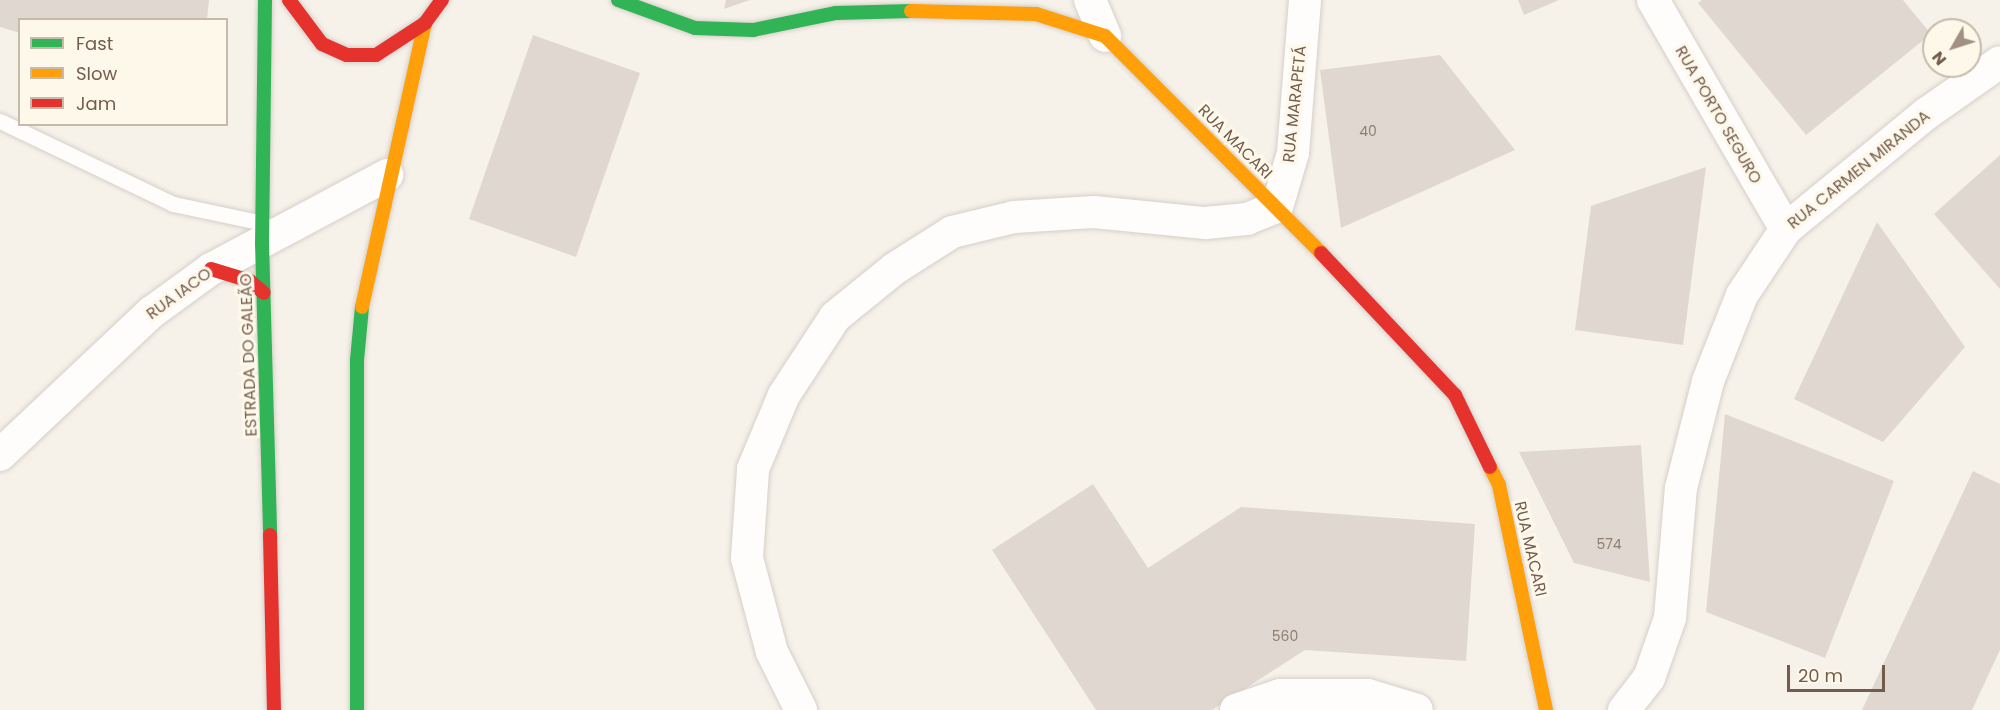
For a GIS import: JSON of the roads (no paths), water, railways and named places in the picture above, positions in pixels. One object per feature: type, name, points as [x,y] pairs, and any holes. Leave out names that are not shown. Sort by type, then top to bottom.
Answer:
[{"type":"main road","name":"ESTRADA DO GALEÃO","points":[[266,0],[262,233],[274,710]]},
{"type":"main road","points":[[289,0],[322,44],[347,55],[376,55],[425,23],[442,0]]},
{"type":"main road","name":"RUA MACARI","points":[[618,0],[695,28],[753,30],[846,7],[1036,14],[1105,36],[1277,207],[1455,395],[1499,485],[1546,710]]},
{"type":"main road","points":[[357,710],[357,360],[363,296],[387,175],[425,23]]},
{"type":"main road","points":[[211,269],[242,278],[264,293]]},
{"type":"street","points":[[1090,0],[1105,36]]},
{"type":"street","name":"RUA MARAPETÁ","points":[[1277,207],[1293,153],[1305,0]]},
{"type":"street","name":"RUA PORTO SEGURO","points":[[1653,0],[1786,229]]},
{"type":"street","name":"RUA CARMEN MIRANDA","points":[[1624,710],[1649,678],[1670,618],[1681,488],[1708,381],[1742,295],[1786,229],[1926,114],[2000,62]]},
{"type":"street","name":"RUA IACO","points":[[0,455],[152,312],[211,269],[262,233],[387,175]]},
{"type":"street","points":[[801,710],[772,652],[747,558],[753,469],[784,395],[835,317],[894,269],[952,232],[993,222],[1094,212],[1205,223],[1247,219],[1277,207]]},
{"type":"street","points":[[772,652],[775,710]]},
{"type":"street","points":[[1236,710],[1291,695],[1368,695],[1417,710]]},
{"type":"lane","points":[[0,121],[173,204],[262,233]]}]
